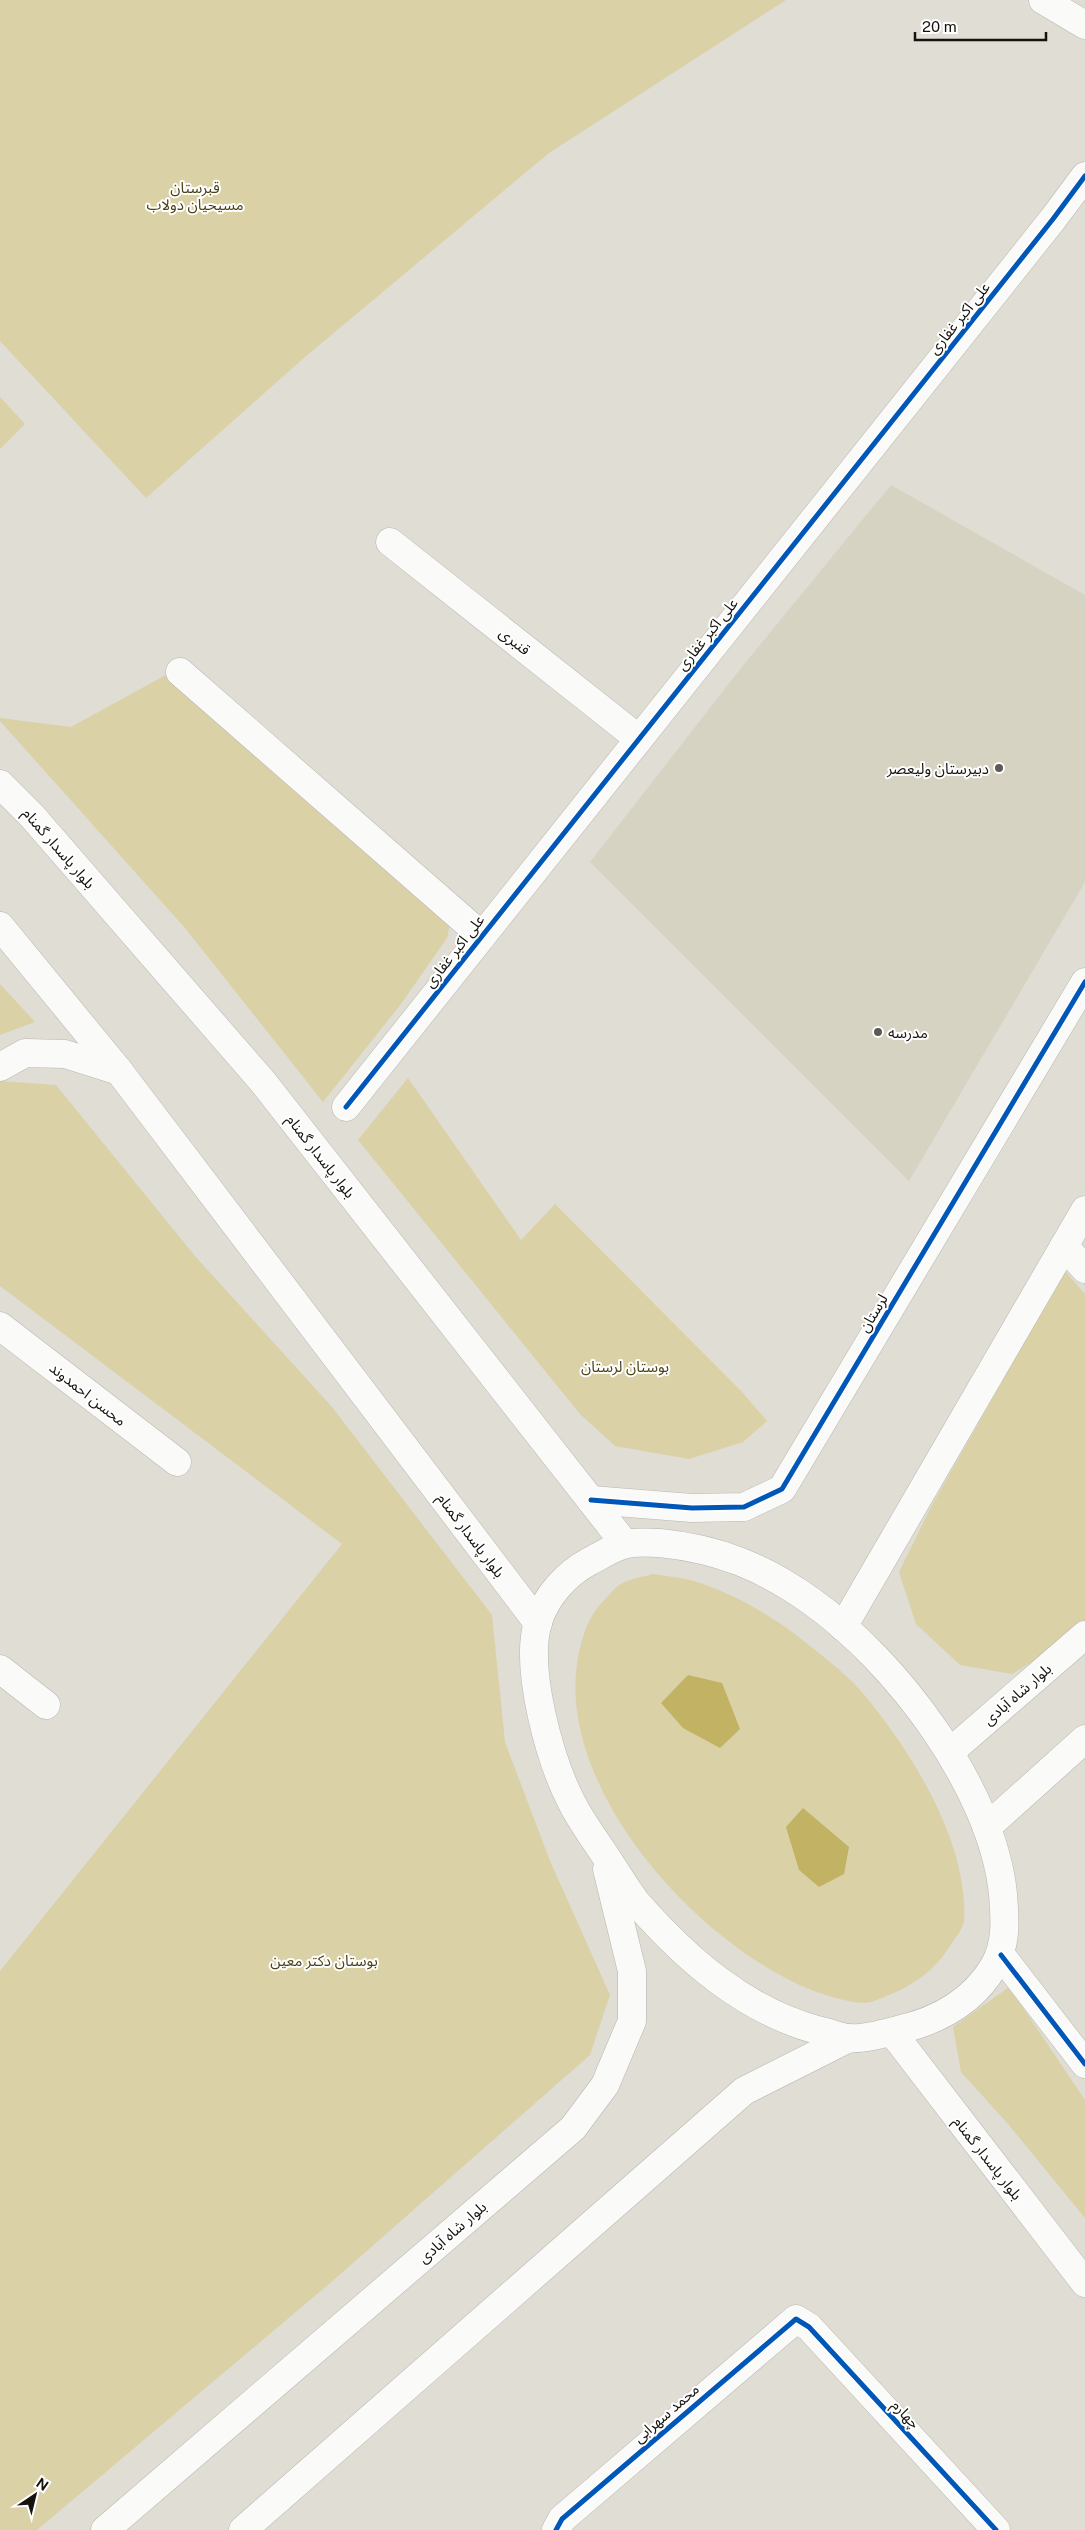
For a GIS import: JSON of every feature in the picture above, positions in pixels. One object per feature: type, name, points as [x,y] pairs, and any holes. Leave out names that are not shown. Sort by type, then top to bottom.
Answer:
[{"type":"main road","points":[[1043,0],[1085,25]]},
{"type":"main road","name":"علی اکبر غفاری","points":[[346,1107],[1054,219],[1085,176]]},
{"type":"main road","name":"قنبری","points":[[390,542],[640,739]]},
{"type":"main road","points":[[180,672],[482,936]]},
{"type":"main road","name":"بلوار پاسدار گمنام","points":[[0,784],[32,816],[263,1082],[625,1544]]},
{"type":"main road","name":"بلوار پاسدار گمنام","points":[[0,926],[118,1071],[538,1622]]},
{"type":"main road","name":"لرستان","points":[[591,1500],[692,1508],[744,1508],[782,1489],[1085,982]]},
{"type":"main road","points":[[0,1067],[24,1053],[65,1054],[118,1071]]},
{"type":"main road","points":[[843,1626],[1085,1210]]},
{"type":"main road","points":[[1064,1246],[1085,1269]]},
{"type":"main road","name":"محسن احمدوند","points":[[0,1326],[176,1462]]},
{"type":"main road","points":[[243,2530],[744,2091],[849,2038],[892,2032],[927,2023],[961,2003],[984,1983],[1001,1955],[1006,1922],[1001,1874],[987,1827],[962,1773],[950,1752],[914,1701],[843,1626],[813,1602],[776,1578],[734,1557],[696,1547],[660,1543],[625,1544],[576,1568],[554,1591],[538,1622],[534,1665],[554,1757],[572,1804],[635,1900],[684,1952],[738,1997],[789,2022],[849,2038]]},
{"type":"main road","name":"بلوار شاه آبادی","points":[[950,1752],[1085,1635]]},
{"type":"main road","points":[[0,1669],[46,1705]]},
{"type":"main road","points":[[987,1827],[1085,1739]]},
{"type":"main road","name":"بلوار شاه آبادی","points":[[105,2530],[573,2128],[600,2092],[632,2021],[632,1971],[602,1851]]},
{"type":"main road","points":[[1001,1955],[1085,2064]]},
{"type":"main road","name":"بلوار پاسدار گمنام","points":[[892,2032],[1085,2283]]},
{"type":"main road","name":"محمد سهرابی","points":[[556,2530],[562,2520],[796,2319]]},
{"type":"main road","name":"چهارم","points":[[796,2319],[809,2327],[996,2530]]},
{"type":"shaded area","name":"مدرسه","points":[[891,485],[1085,595],[1085,882],[909,1181],[590,862],[741,668]]},
{"type":"shaded area","points":[[688,1675],[722,1683],[740,1729],[720,1748],[683,1728],[661,1703]]},
{"type":"shaded area","points":[[803,1808],[849,1847],[844,1874],[819,1887],[799,1870],[786,1827]]},
{"type":"green space","name":"قبرستان مسیحیان دولاب","points":[[0,0],[786,0],[549,153],[305,357],[146,498],[0,341]]},
{"type":"green space","points":[[0,397],[25,424],[0,449]]},
{"type":"green space","points":[[173,671],[452,914],[447,938],[401,1004],[323,1102],[185,928],[0,721],[0,718],[71,727]]},
{"type":"green space","points":[[0,984],[35,1022],[0,1035]]},
{"type":"green space","name":"بوستان لرستان","points":[[408,1078],[521,1240],[555,1204],[741,1391],[767,1421],[743,1442],[689,1459],[615,1446],[580,1414],[358,1140]]},
{"type":"green space","name":"بوستان دکتر معین","points":[[0,1081],[56,1085],[195,1256],[332,1407],[492,1615],[505,1742],[550,1861],[610,1995],[590,2055],[329,2284],[37,2530],[0,2530],[0,1971],[342,1544],[0,1286]]},
{"type":"green space","points":[[1065,1271],[1085,1294],[1085,1624],[1061,1644],[1012,1674],[960,1665],[916,1624],[899,1572],[932,1505]]},
{"type":"green space","points":[[653,1574],[690,1580],[722,1591],[753,1607],[783,1626],[854,1683],[900,1742],[916,1767],[943,1820],[960,1875],[964,1903],[962,1927],[936,1964],[919,1979],[898,1991],[874,2001],[861,2003],[827,1996],[814,1991],[769,1969],[723,1937],[680,1898],[641,1852],[609,1803],[586,1751],[576,1699],[580,1648],[587,1625],[594,1613],[619,1585]]},
{"type":"green space","points":[[1009,1987],[1085,2100],[1085,2218],[1008,2124],[961,2072],[953,2027]]},
{"type":"cycle path","points":[[346,1107],[1053,219],[1085,176]]},
{"type":"cycle path","points":[[591,1500],[692,1508],[744,1507],[782,1489],[1085,982]]},
{"type":"cycle path","points":[[1001,1955],[1085,2064]]},
{"type":"cycle path","points":[[556,2530],[562,2519],[796,2319],[809,2327],[996,2530]]},
{"type":"place","name":"دبیرستان ولیعصر","points":[[999,768]]},
{"type":"place","name":"مدرسه","points":[[878,1032]]}]
